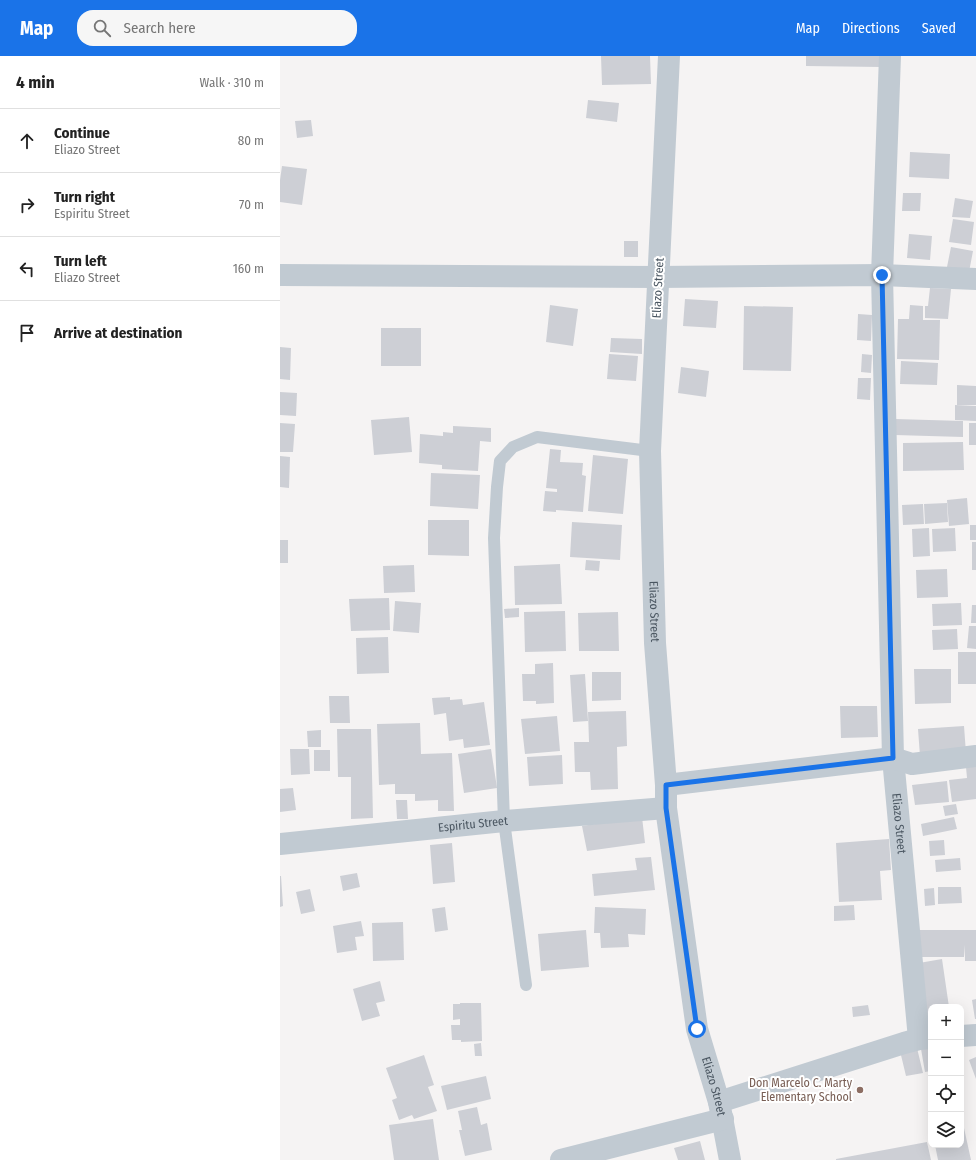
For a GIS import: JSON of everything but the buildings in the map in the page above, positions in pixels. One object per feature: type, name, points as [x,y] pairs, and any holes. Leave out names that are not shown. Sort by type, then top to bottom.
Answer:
[{"type":"street","name":"Eliazo Street","points":[[669,56],[650,451],[656,643],[666,785],[666,808],[697,1029],[721,1111],[730,1160]]},
{"type":"street","name":"Eliazo Street","points":[[890,56],[882,275],[893,758],[925,1039]]},
{"type":"street","points":[[280,275],[658,277],[882,275],[976,279]]},
{"type":"street","points":[[666,785],[893,758],[912,764],[976,756]]},
{"type":"street","name":"Espiritu Street","points":[[280,844],[504,821],[666,808]]},
{"type":"street","points":[[964,1036],[976,1035]]},
{"type":"street","points":[[561,1160],[721,1111],[925,1039]]},
{"type":"lane","points":[[526,985],[504,821],[494,538],[496,487],[500,462],[512,446],[537,437],[650,451]]},
{"type":"place","name":"Don Marcelo C. Marty Elementary School","points":[[860,1090]]},
{"type":"route","points":[[697,1029],[666,808],[666,785],[893,758],[882,275]]}]
